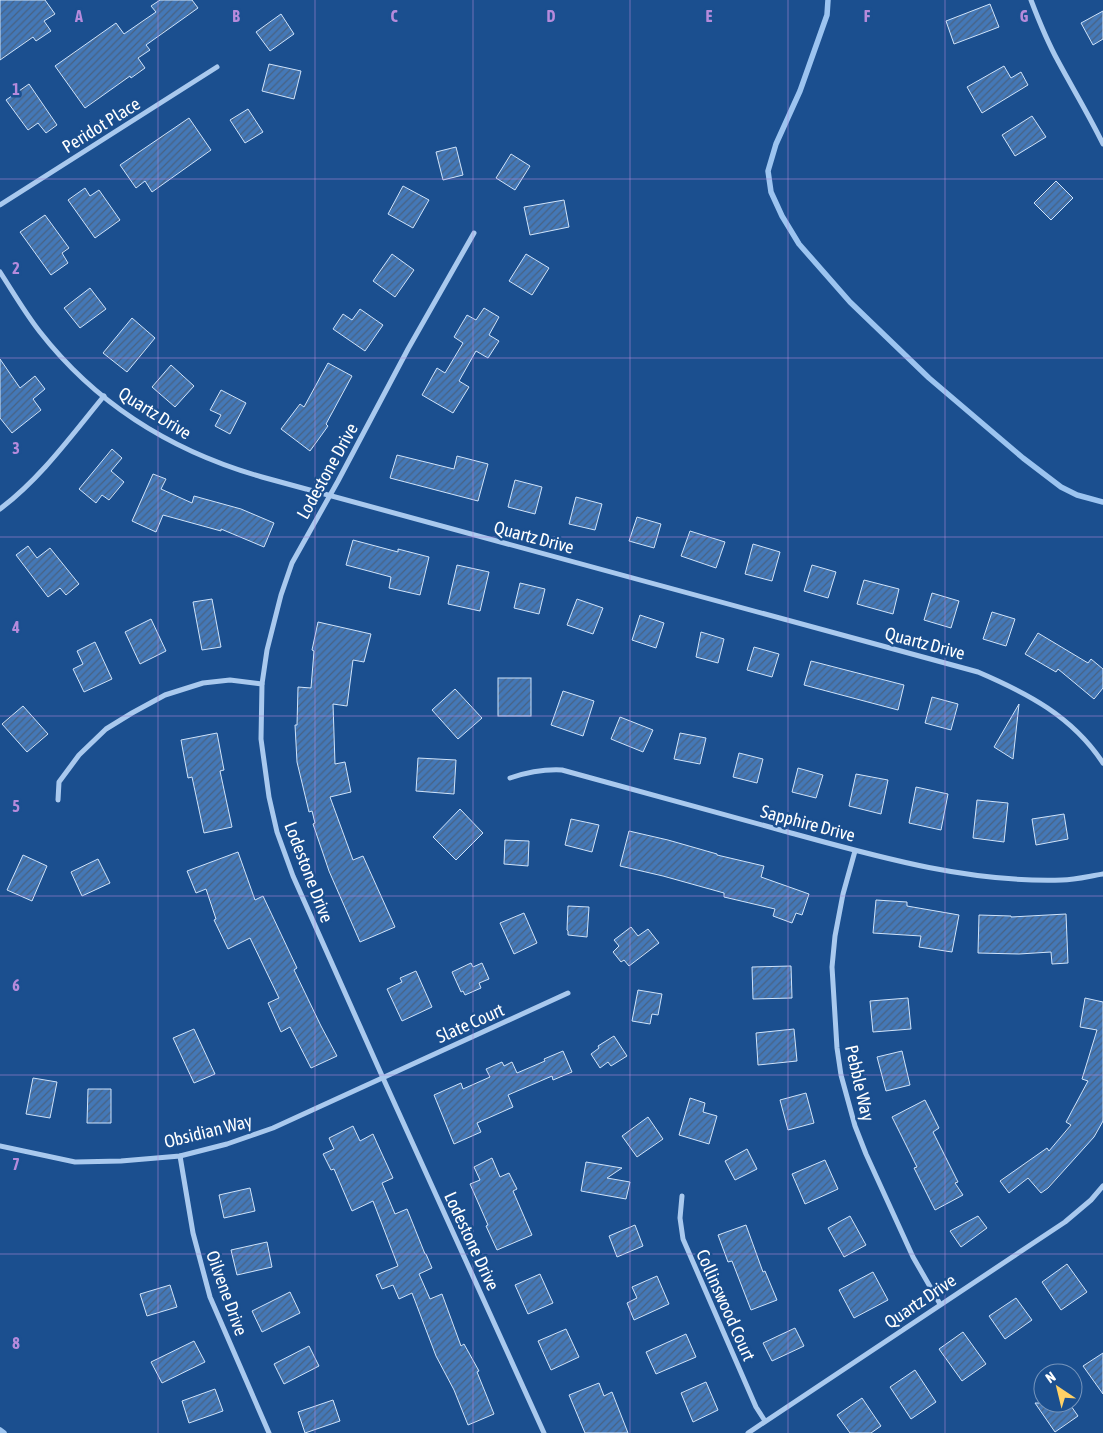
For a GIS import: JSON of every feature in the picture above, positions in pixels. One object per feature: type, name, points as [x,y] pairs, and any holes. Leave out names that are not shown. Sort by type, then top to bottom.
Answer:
[{"type":"street","points":[[1031,0],[1042,29],[1058,61],[1103,144]]},
{"type":"street","name":"Peridot Place","points":[[0,205],[217,67]]},
{"type":"street","name":"Lodestone Drive","points":[[474,233],[408,349],[292,563],[281,594],[267,650],[262,684],[261,739],[269,797],[280,840],[293,876],[382,1078],[544,1433]]},
{"type":"street","name":"Quartz Drive","points":[[0,272],[24,310],[50,344],[75,370],[104,396],[135,419],[160,435],[209,460],[236,470],[330,496],[978,672],[1048,707],[1080,735],[1103,763]]},
{"type":"street","points":[[0,509],[38,476],[104,396]]},
{"type":"street","points":[[58,800],[58,782],[79,755],[106,729],[132,713],[165,695],[203,683],[230,680],[262,684]]},
{"type":"street","name":"Sapphire Drive","points":[[510,778],[533,771],[547,769],[562,770],[855,851],[943,871],[1017,880],[1064,880],[1103,874]]},
{"type":"street","name":"Pebble Way","points":[[855,851],[843,894],[835,936],[832,967],[836,1038],[841,1075],[855,1126],[866,1154],[913,1257],[940,1304]]},
{"type":"street","name":"Slate Court","points":[[382,1078],[568,993]]},
{"type":"street","name":"Obsidian Way","points":[[0,1146],[75,1162],[121,1161],[180,1156],[226,1144],[273,1128],[382,1078]]},
{"type":"street","name":"Oilvene Drive","points":[[180,1156],[193,1233],[210,1297],[269,1433]]},
{"type":"street","name":"Quartz Drive","points":[[748,1433],[1065,1222],[1103,1186]]},
{"type":"street","name":"Collinswood Court","points":[[682,1196],[680,1218],[682,1239],[765,1421]]},
{"type":"building","points":[[0,0],[45,0],[55,14],[44,21],[51,31],[36,41],[33,37],[0,60]]},
{"type":"building","points":[[160,0],[192,0],[198,8],[146,45],[150,50],[138,58],[145,68],[131,78],[130,76],[85,108],[55,66],[116,23],[124,34],[156,12],[151,6]]},
{"type":"building","points":[[990,4],[999,27],[954,44],[946,21]]},
{"type":"building","points":[[1103,11],[1103,39],[1093,45],[1081,23]]},
{"type":"building","points":[[281,14],[294,34],[270,51],[256,32]]},
{"type":"building","points":[[269,64],[301,71],[294,99],[262,91]]},
{"type":"building","points":[[1004,66],[1011,78],[1021,72],[1028,85],[982,113],[967,87]]},
{"type":"building","points":[[29,84],[57,125],[46,133],[38,123],[28,130],[6,100]]},
{"type":"building","points":[[248,109],[263,132],[245,143],[230,120]]},
{"type":"building","points":[[1032,116],[1046,137],[1015,156],[1002,135]]},
{"type":"building","points":[[189,118],[211,150],[152,192],[145,181],[136,188],[120,165]]},
{"type":"building","points":[[456,147],[463,175],[443,180],[436,152]]},
{"type":"building","points":[[511,154],[530,166],[515,190],[496,178]]},
{"type":"building","points":[[1056,181],[1073,198],[1051,220],[1034,203]]},
{"type":"building","points":[[403,186],[429,200],[413,228],[388,214]]},
{"type":"building","points":[[85,188],[90,196],[99,190],[120,220],[95,238],[68,200]]},
{"type":"building","points":[[564,200],[569,227],[530,235],[524,207]]},
{"type":"building","points":[[45,215],[69,248],[62,253],[68,263],[51,275],[20,232]]},
{"type":"building","points":[[392,254],[414,270],[395,297],[373,281]]},
{"type":"building","points":[[526,254],[549,268],[532,295],[509,281]]},
{"type":"building","points":[[90,288],[106,309],[80,328],[64,308]]},
{"type":"building","points":[[484,308],[499,317],[489,335],[499,341],[488,358],[476,351],[459,381],[469,387],[453,413],[422,395],[437,368],[445,373],[463,343],[454,337],[467,315],[476,320]]},
{"type":"building","points":[[360,309],[383,325],[365,351],[333,329],[343,314],[352,320]]},
{"type":"building","points":[[132,318],[155,338],[127,372],[103,353]]},
{"type":"building","points":[[0,359],[20,388],[35,376],[45,389],[33,399],[41,410],[12,433],[0,418]]},
{"type":"building","points":[[328,363],[352,376],[326,424],[328,426],[310,451],[281,429],[300,404],[304,407]]},
{"type":"building","points":[[171,365],[194,386],[175,407],[152,387]]},
{"type":"building","points":[[221,390],[246,403],[230,434],[215,426],[221,415],[210,410]]},
{"type":"building","points":[[112,449],[122,458],[111,471],[124,482],[109,500],[102,495],[96,503],[79,489]]},
{"type":"building","points":[[397,455],[454,469],[457,456],[488,464],[478,501],[390,478]]},
{"type":"building","points":[[153,474],[166,479],[161,489],[192,503],[194,496],[241,509],[274,523],[264,547],[221,529],[221,531],[163,515],[156,532],[132,521]]},
{"type":"building","points":[[515,480],[542,487],[535,514],[508,507]]},
{"type":"building","points":[[576,497],[602,504],[595,530],[569,524]]},
{"type":"building","points":[[637,517],[661,524],[654,548],[629,541]]},
{"type":"building","points":[[690,531],[725,542],[716,568],[681,556]]},
{"type":"building","points":[[353,540],[398,552],[398,549],[429,557],[420,595],[389,588],[391,577],[346,565]]},
{"type":"building","points":[[753,544],[780,552],[772,581],[745,574]]},
{"type":"building","points":[[28,546],[37,558],[50,548],[79,584],[66,595],[60,588],[48,597],[16,555]]},
{"type":"building","points":[[457,565],[489,572],[480,611],[448,604]]},
{"type":"building","points":[[812,565],[836,572],[828,598],[804,591]]},
{"type":"building","points":[[864,580],[899,589],[893,614],[857,604]]},
{"type":"building","points":[[520,583],[545,589],[539,614],[514,608]]},
{"type":"building","points":[[932,593],[959,601],[951,628],[924,620]]},
{"type":"building","points":[[212,599],[221,647],[202,650],[193,602]]},
{"type":"building","points":[[577,599],[603,608],[593,634],[567,625]]},
{"type":"building","points":[[992,612],[1015,619],[1006,646],[983,639]]},
{"type":"building","points":[[640,615],[664,623],[656,648],[632,640]]},
{"type":"building","points":[[151,619],[166,651],[140,664],[125,632]]},
{"type":"building","points":[[318,622],[371,634],[364,662],[353,660],[347,706],[333,704],[335,764],[345,762],[351,792],[330,797],[353,860],[363,856],[395,927],[360,942],[329,871],[313,824],[315,823],[312,811],[309,812],[297,762],[295,725],[297,725],[298,687],[311,688],[314,651],[312,650]]},
{"type":"building","points":[[701,632],[724,639],[718,663],[696,657]]},
{"type":"building","points":[[1038,633],[1088,663],[1091,659],[1103,669],[1103,688],[1094,699],[1058,669],[1056,672],[1025,654]]},
{"type":"building","points":[[95,642],[112,679],[84,692],[73,669],[83,664],[77,651]]},
{"type":"building","points":[[754,647],[779,654],[772,677],[747,670]]},
{"type":"building","points":[[811,661],[904,685],[898,710],[804,685]]},
{"type":"building","points":[[498,678],[531,678],[531,716],[498,716]]},
{"type":"building","points":[[455,689],[482,718],[458,739],[432,710]]},
{"type":"building","points":[[563,691],[594,701],[583,736],[551,725]]},
{"type":"building","points":[[932,697],[958,704],[951,730],[925,723]]},
{"type":"building","points":[[1019,704],[1013,759],[994,747]]},
{"type":"building","points":[[23,706],[48,734],[27,752],[2,724]]},
{"type":"building","points":[[620,717],[653,730],[643,752],[611,739]]},
{"type":"building","points":[[217,733],[224,770],[220,771],[232,827],[204,833],[192,777],[188,778],[181,740]]},
{"type":"building","points":[[680,733],[706,738],[700,764],[674,759]]},
{"type":"building","points":[[739,753],[763,759],[757,783],[733,777]]},
{"type":"building","points":[[418,758],[456,760],[454,794],[416,791]]},
{"type":"building","points":[[798,768],[823,775],[816,798],[792,792]]},
{"type":"building","points":[[856,774],[888,780],[881,814],[849,806]]},
{"type":"building","points":[[916,787],[948,794],[941,830],[909,823]]},
{"type":"building","points":[[977,800],[1008,803],[1004,842],[973,838]]},
{"type":"building","points":[[460,809],[483,833],[456,860],[433,837]]},
{"type":"building","points":[[1064,814],[1068,839],[1036,845],[1032,819]]},
{"type":"building","points":[[571,819],[599,825],[592,852],[565,845]]},
{"type":"building","points":[[629,831],[764,866],[761,877],[809,894],[802,915],[796,913],[792,923],[773,916],[775,909],[724,897],[724,893],[620,866]]},
{"type":"building","points":[[505,840],[529,841],[528,866],[504,864]]},
{"type":"building","points":[[238,852],[255,900],[263,896],[297,968],[294,970],[337,1056],[311,1068],[290,1027],[281,1032],[268,1003],[279,998],[250,938],[228,949],[214,920],[216,919],[206,889],[196,893],[187,871]]},
{"type":"building","points":[[23,855],[47,866],[32,901],[7,890]]},
{"type":"building","points":[[98,859],[110,883],[82,896],[71,872]]},
{"type":"building","points":[[876,900],[907,902],[907,906],[959,915],[952,952],[919,947],[921,936],[873,933]]},
{"type":"building","points":[[568,906],[589,907],[587,937],[568,935]]},
{"type":"building","points":[[524,913],[537,943],[514,954],[500,923]]},
{"type":"building","points":[[1066,914],[1068,963],[1052,964],[1051,952],[1019,954],[978,953],[979,915],[1011,917]]},
{"type":"building","points":[[631,927],[638,936],[648,929],[659,943],[629,966],[624,960],[621,962],[613,952],[619,946],[614,940]]},
{"type":"building","points":[[471,963],[473,967],[482,963],[489,979],[479,983],[481,988],[465,995],[463,991],[461,992],[452,972]]},
{"type":"building","points":[[791,966],[792,998],[753,999],[752,967]]},
{"type":"building","points":[[416,971],[432,1007],[402,1021],[387,989],[402,982],[400,978]]},
{"type":"building","points":[[638,990],[662,994],[658,1015],[652,1014],[650,1024],[632,1021]]},
{"type":"building","points":[[908,998],[911,1029],[873,1032],[870,1001]]},
{"type":"building","points":[[1085,998],[1103,1002],[1103,1121],[1094,1137],[1048,1188],[1041,1193],[1028,1178],[1009,1193],[1000,1181],[1047,1148],[1049,1151],[1071,1125],[1066,1122],[1088,1081],[1082,1079],[1097,1030],[1080,1027]]},
{"type":"building","points":[[194,1029],[215,1074],[194,1083],[173,1038]]},
{"type":"building","points":[[794,1029],[797,1061],[758,1065],[756,1033]]},
{"type":"building","points":[[614,1036],[627,1056],[611,1066],[608,1062],[600,1068],[591,1054],[599,1048],[598,1046]]},
{"type":"building","points":[[563,1051],[572,1072],[553,1080],[552,1076],[508,1095],[513,1107],[477,1123],[481,1132],[454,1144],[434,1095],[461,1083],[463,1089],[490,1077],[486,1069],[502,1062],[504,1066],[512,1062],[517,1073]]},
{"type":"building","points":[[902,1051],[910,1085],[886,1091],[877,1057]]},
{"type":"building","points":[[33,1078],[57,1082],[50,1118],[26,1114]]},
{"type":"building","points":[[88,1089],[111,1089],[111,1123],[87,1123]]},
{"type":"building","points":[[806,1093],[814,1123],[788,1130],[780,1100]]},
{"type":"building","points":[[690,1098],[705,1103],[703,1112],[717,1116],[709,1144],[679,1135]]},
{"type":"building","points":[[925,1100],[939,1128],[933,1132],[958,1182],[955,1183],[963,1195],[935,1210],[914,1168],[917,1167],[892,1117]]},
{"type":"building","points":[[648,1117],[663,1139],[637,1157],[622,1136]]},
{"type":"building","points":[[353,1126],[360,1141],[373,1134],[393,1178],[382,1183],[395,1214],[407,1209],[432,1268],[419,1274],[430,1299],[442,1294],[461,1346],[464,1344],[479,1371],[477,1372],[494,1414],[468,1425],[454,1390],[436,1356],[412,1293],[399,1299],[393,1285],[382,1289],[376,1275],[398,1266],[373,1201],[352,1211],[334,1169],[331,1170],[323,1154],[334,1149],[329,1138]]},
{"type":"building","points":[[747,1149],[757,1169],[735,1180],[725,1161]]},
{"type":"building","points":[[492,1158],[500,1177],[509,1173],[517,1189],[513,1191],[532,1235],[497,1250],[470,1184],[480,1180],[474,1167]]},
{"type":"building","points":[[825,1160],[838,1189],[805,1204],[792,1174]]},
{"type":"building","points":[[586,1162],[622,1168],[607,1178],[630,1182],[626,1199],[581,1191]]},
{"type":"building","points":[[250,1188],[255,1211],[224,1218],[219,1195]]},
{"type":"building","points":[[850,1216],[866,1245],[844,1257],[828,1228]]},
{"type":"building","points":[[978,1216],[987,1228],[961,1247],[950,1231]]},
{"type":"building","points":[[635,1225],[643,1246],[617,1257],[609,1236]]},
{"type":"building","points":[[746,1225],[763,1272],[765,1271],[777,1300],[751,1310],[732,1261],[728,1262],[718,1235]]},
{"type":"building","points":[[267,1242],[272,1267],[237,1275],[231,1250]]},
{"type":"building","points":[[1067,1264],[1087,1292],[1061,1310],[1042,1282]]},
{"type":"building","points":[[873,1272],[888,1300],[854,1318],[839,1290]]},
{"type":"building","points":[[540,1274],[553,1303],[528,1314],[515,1285]]},
{"type":"building","points":[[657,1276],[669,1304],[634,1320],[627,1303],[637,1298],[632,1287]]},
{"type":"building","points":[[170,1285],[177,1307],[147,1316],[140,1294]]},
{"type":"building","points":[[290,1292],[300,1313],[262,1332],[252,1311]]},
{"type":"building","points":[[1016,1298],[1032,1320],[1005,1339],[989,1316]]},
{"type":"building","points":[[795,1328],[804,1346],[772,1361],[763,1343]]},
{"type":"building","points":[[566,1329],[579,1357],[551,1370],[538,1341]]},
{"type":"building","points":[[963,1332],[986,1364],[962,1381],[939,1349]]},
{"type":"building","points":[[686,1334],[696,1357],[656,1374],[646,1352]]},
{"type":"building","points":[[194,1341],[205,1362],[162,1383],[151,1362]]},
{"type":"building","points":[[309,1346],[319,1366],[284,1384],[274,1364]]},
{"type":"building","points":[[1103,1353],[1103,1394],[1083,1366]]},
{"type":"building","points":[[915,1370],[936,1402],[911,1419],[890,1387]]},
{"type":"building","points":[[706,1382],[718,1410],[693,1422],[681,1393]]},
{"type":"building","points":[[599,1383],[604,1396],[612,1392],[628,1433],[585,1433],[569,1395]]},
{"type":"building","points":[[215,1389],[223,1411],[189,1423],[182,1401]]},
{"type":"building","points":[[862,1398],[881,1426],[871,1433],[850,1433],[837,1415]]},
{"type":"building","points":[[333,1400],[340,1421],[305,1433],[298,1412]]},
{"type":"building","points":[[1042,1413],[1076,1413],[1078,1416],[1055,1432]]},
{"type":"waterway","points":[[828,0],[827,15],[800,91],[776,144],[768,171],[771,192],[782,216],[799,244],[850,302],[929,378],[1023,458],[1061,487],[1077,495],[1103,502]]},
{"type":"waterway","points":[[0,1430],[4,1433]]}]
